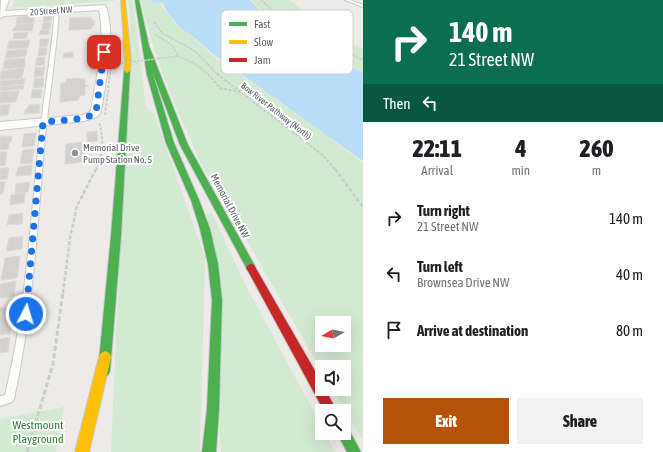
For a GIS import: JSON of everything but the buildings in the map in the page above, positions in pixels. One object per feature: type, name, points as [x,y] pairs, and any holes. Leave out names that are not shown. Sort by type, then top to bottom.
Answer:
[{"type":"main road","points":[[101,412],[116,236],[128,61],[125,11],[122,0]]},
{"type":"main road","name":"Memorial Drive NW","points":[[137,0],[146,46],[184,145],[293,345],[327,404]]},
{"type":"main road","points":[[146,46],[150,75],[170,143],[195,200],[205,229],[213,264],[217,300],[213,409],[209,452]]},
{"type":"main road","points":[[82,452],[105,357]]},
{"type":"main road","points":[[347,440],[354,452]]},
{"type":"street","points":[[0,15],[5,0]]},
{"type":"street","name":"20 Street NW","points":[[0,15],[102,7],[105,24],[104,52],[96,112],[93,115],[84,118],[43,122]]},
{"type":"street","points":[[0,126],[43,122]]},
{"type":"lane","points":[[346,0],[363,6]]},
{"type":"lane","points":[[4,400],[18,362],[26,314],[43,122],[57,10]]},
{"type":"path","points":[[261,0],[272,10]]},
{"type":"path","name":"Bow River Pathway (North)","points":[[150,16],[162,33],[195,51],[221,78],[324,156],[363,207]]},
{"type":"path","points":[[155,34],[173,45],[177,50],[178,56]]},
{"type":"path","points":[[353,55],[363,60]]},
{"type":"path","points":[[105,115],[111,67],[117,64],[178,56],[203,69],[215,84],[223,90],[240,92]]},
{"type":"path","points":[[27,452],[40,412],[58,337],[69,244],[77,206],[82,193],[99,163],[102,133],[98,120]]},
{"type":"green space","points":[[15,0],[114,0],[114,1],[12,8]]},
{"type":"green space","points":[[128,0],[132,0],[134,7],[146,107],[154,114],[205,257],[200,452],[111,452],[130,23]]},
{"type":"green space","points":[[141,0],[159,0],[162,7],[181,30],[189,34],[221,61],[221,74],[239,74],[317,128],[363,163],[363,441],[351,421],[351,404],[341,404],[336,396],[351,396],[351,360],[315,360],[245,237],[241,219],[235,207],[222,189],[210,178],[202,164],[165,80],[154,49]]},
{"type":"green space","points":[[251,0],[290,0],[303,10],[261,10]]},
{"type":"green space","points":[[353,44],[363,49],[363,71],[353,67]]},
{"type":"green space","points":[[212,213],[246,286],[315,414],[315,440],[329,440],[335,452],[221,452],[207,214]]},
{"type":"green space","name":"Westmount Playground","points":[[64,407],[56,452],[0,452],[0,419]]},
{"type":"water","points":[[152,0],[250,0],[259,10],[221,10],[221,60],[190,34],[182,30],[167,12],[163,3],[150,2]]},
{"type":"water","points":[[353,68],[363,72],[363,161],[241,74],[353,74]]},
{"type":"traffic: fast","points":[[137,0],[146,46],[184,145],[251,268]]},
{"type":"traffic: fast","points":[[146,46],[150,75],[170,143],[195,200],[205,229],[213,264],[217,300],[213,409],[209,452]]},
{"type":"traffic: fast","points":[[104,371],[116,236],[127,71]]},
{"type":"traffic: fast","points":[[347,440],[354,452]]},
{"type":"traffic: slow","points":[[123,0],[128,61],[127,71]]},
{"type":"traffic: slow","points":[[82,452],[105,357]]},
{"type":"traffic: jam","points":[[251,268],[327,404]]},
{"type":"place","name":"Memorial Drive Pump Station No. 5","points":[[75,153]]},
{"type":"route","points":[[26,314],[43,122],[84,118],[89,117],[96,112],[104,52]]}]
